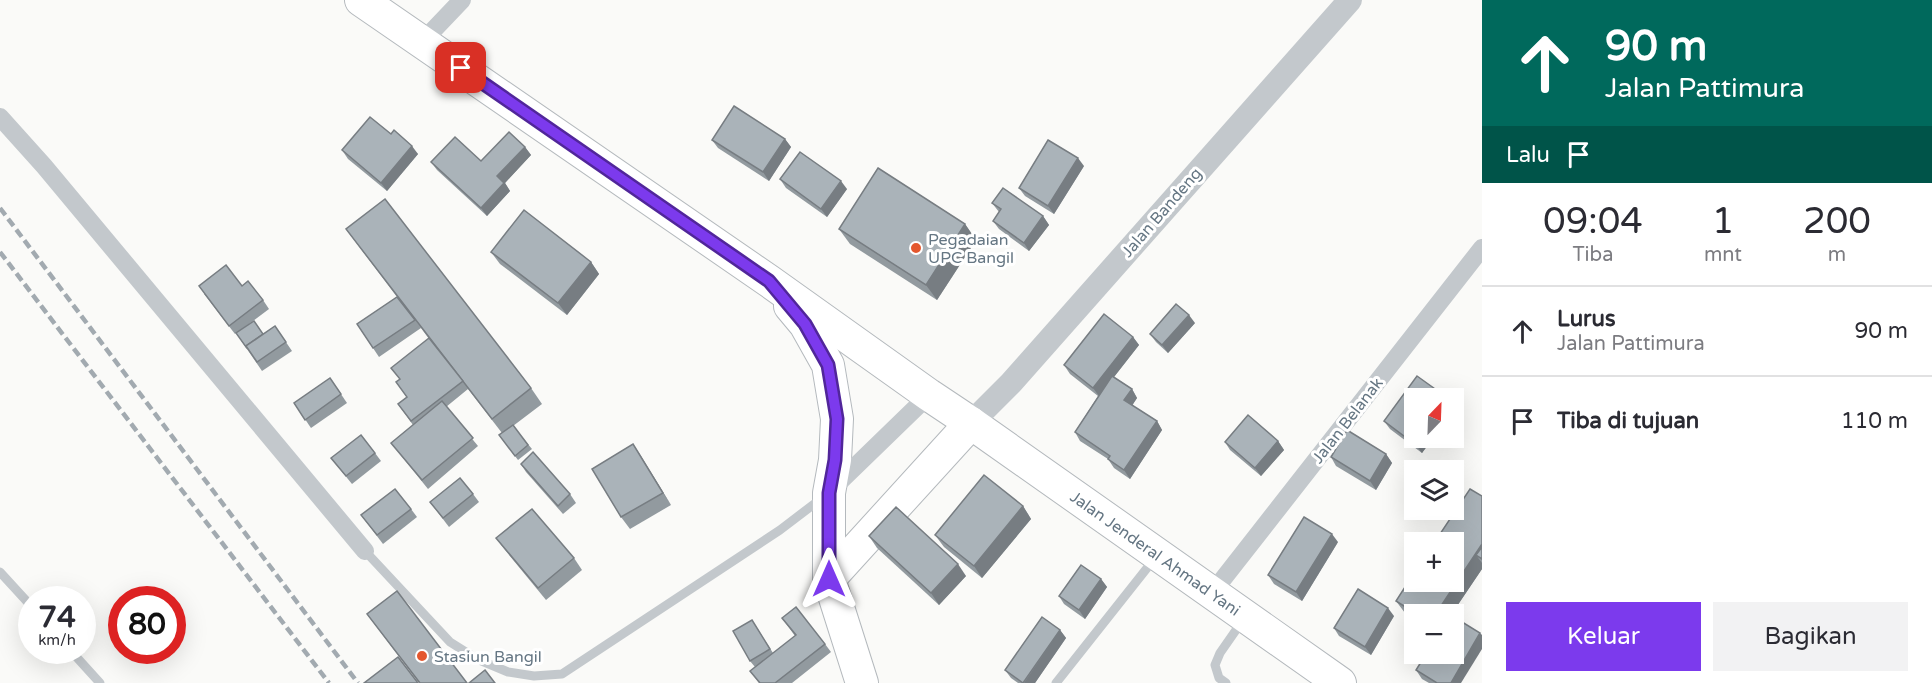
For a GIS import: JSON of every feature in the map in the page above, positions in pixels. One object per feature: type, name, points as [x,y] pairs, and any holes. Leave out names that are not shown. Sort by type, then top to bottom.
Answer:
[{"type":"highway","points":[[361,0],[769,281],[805,324],[828,365],[837,419],[835,460],[829,493],[829,579],[862,683]]},
{"type":"highway","name":"Jalan Jenderal Ahmad Yani","points":[[769,281],[1340,683]]},
{"type":"highway","points":[[829,579],[971,423]]},
{"type":"street","points":[[422,42],[462,0]]},
{"type":"street","name":"Jalan Bandeng","points":[[971,423],[1011,383],[1341,3]]},
{"type":"street","points":[[0,117],[44,166],[365,550]]},
{"type":"street","name":"Jalan Belanak","points":[[1212,593],[1482,248]]},
{"type":"street","points":[[829,493],[929,395]]},
{"type":"lane","points":[[365,550],[450,642],[477,659],[508,672],[534,676],[562,674],[780,530],[829,493]]},
{"type":"lane","points":[[1056,683],[1157,555]]},
{"type":"lane","points":[[0,573],[18,592]]},
{"type":"lane","points":[[1226,683],[1219,678],[1215,665],[1220,653],[1245,617]]},
{"type":"lane","points":[[83,664],[100,683]]},
{"type":"building","points":[[734,106],[785,139],[763,172],[712,140]]},
{"type":"building","points":[[370,117],[391,134],[394,130],[412,146],[381,183],[342,150]]},
{"type":"building","points":[[509,132],[525,147],[497,176],[504,183],[481,208],[431,162],[455,137],[481,161]]},
{"type":"building","points":[[1048,140],[1078,158],[1048,206],[1019,188]]},
{"type":"building","points":[[800,152],[841,181],[821,209],[780,179]]},
{"type":"building","points":[[878,168],[965,224],[926,285],[839,229]]},
{"type":"building","points":[[1003,188],[1043,216],[1024,243],[993,221],[1001,209],[992,203]]},
{"type":"building","points":[[385,199],[531,388],[492,419],[346,229]]},
{"type":"building","points":[[524,210],[591,262],[558,303],[491,252]]},
{"type":"building","points":[[226,265],[242,286],[248,281],[263,300],[229,326],[199,286]]},
{"type":"building","points":[[397,297],[415,320],[373,348],[357,324]]},
{"type":"building","points":[[1176,304],[1189,315],[1162,345],[1150,334]]},
{"type":"building","points":[[1104,314],[1133,337],[1093,388],[1064,365]]},
{"type":"building","points":[[254,321],[263,334],[246,347],[236,333]]},
{"type":"building","points":[[275,326],[286,342],[257,362],[246,346]]},
{"type":"building","points":[[429,338],[463,381],[411,421],[398,404],[407,397],[396,382],[400,379],[391,368]]},
{"type":"building","points":[[1112,376],[1132,389],[1124,400],[1157,421],[1124,470],[1108,459],[1110,456],[1075,432]]},
{"type":"building","points":[[1417,376],[1434,388],[1408,388]]},
{"type":"building","points":[[330,378],[341,394],[305,420],[294,403]]},
{"type":"building","points":[[1404,394],[1404,436],[1384,421]]},
{"type":"building","points":[[442,401],[473,438],[422,480],[391,443]]},
{"type":"building","points":[[1248,415],[1278,441],[1255,468],[1225,442]]},
{"type":"building","points":[[513,425],[528,445],[515,456],[499,435]]},
{"type":"building","points":[[1347,430],[1386,454],[1370,481],[1331,457]]},
{"type":"building","points":[[361,435],[375,453],[346,476],[331,458]]},
{"type":"building","points":[[633,444],[663,493],[621,517],[592,469]]},
{"type":"building","points":[[533,452],[570,494],[558,506],[521,464]]},
{"type":"building","points":[[984,475],[1023,506],[974,566],[935,535]]},
{"type":"building","points":[[460,478],[473,494],[443,518],[430,502]]},
{"type":"building","points":[[395,489],[411,509],[377,535],[361,515]]},
{"type":"building","points":[[1470,489],[1482,496],[1482,544],[1464,571],[1464,532],[1441,532],[1449,520],[1464,520],[1464,498]]},
{"type":"building","points":[[896,507],[958,564],[931,593],[869,536]]},
{"type":"building","points":[[532,509],[574,558],[538,588],[496,538]]},
{"type":"building","points":[[1304,517],[1332,534],[1296,592],[1268,575]]},
{"type":"building","points":[[1482,547],[1482,559],[1476,555]]},
{"type":"building","points":[[1081,565],[1101,579],[1079,610],[1059,596]]},
{"type":"building","points":[[1358,589],[1388,608],[1365,647],[1334,628]]},
{"type":"building","points":[[1404,589],[1404,592],[1450,592],[1442,604],[1404,604],[1404,606],[1396,601]]},
{"type":"building","name":"Stasiun Bangil","points":[[397,591],[467,683],[420,683],[367,614]]},
{"type":"building","points":[[796,607],[825,644],[775,683],[760,683],[750,671],[796,635],[782,618]]},
{"type":"building","points":[[1042,617],[1060,630],[1023,683],[1005,670]]},
{"type":"building","points":[[752,620],[770,649],[750,661],[733,631]]},
{"type":"building","points":[[1464,623],[1480,633],[1464,661]]},
{"type":"building","points":[[398,657],[418,683],[364,683]]},
{"type":"building","points":[[1420,664],[1462,664],[1451,683],[1437,683],[1416,670]]},
{"type":"building","points":[[485,670],[495,683],[469,683]]},
{"type":"railway","points":[[0,208],[358,683]]},
{"type":"railway","points":[[0,252],[329,683]]},
{"type":"place","name":"Pegadaian UPC Bangil","points":[[916,248]]},
{"type":"place","name":"Stasiun Bangil","points":[[422,656]]},
{"type":"route","points":[[461,68],[769,281],[805,324],[828,365],[837,419],[835,460],[829,493],[829,579]]}]
